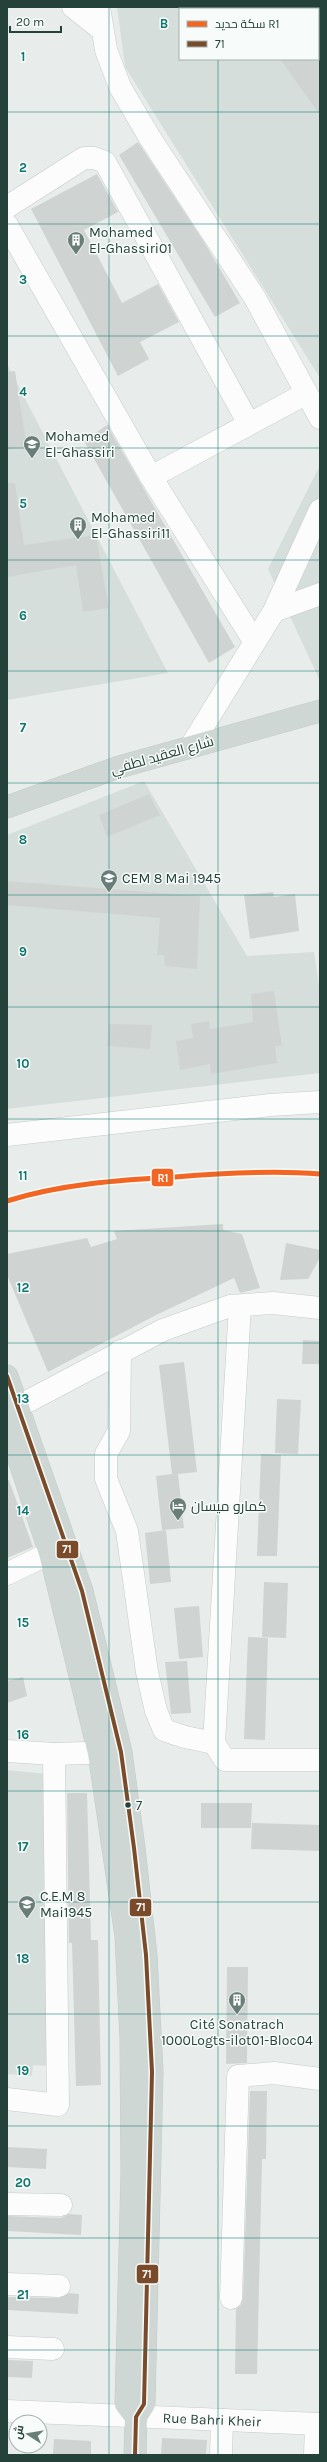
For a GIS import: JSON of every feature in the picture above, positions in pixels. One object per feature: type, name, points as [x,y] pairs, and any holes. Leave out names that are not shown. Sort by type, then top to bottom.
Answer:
[{"type":"main road","name":"شارع العقيد لطفي","points":[[7,807],[119,767],[191,746],[320,712]]},
{"type":"main road","points":[[7,1376],[13,1410],[82,1591],[121,1752],[142,1913],[151,2041],[151,2178],[144,2404],[136,2417],[134,2455]]},
{"type":"main road","points":[[7,1424],[50,1553],[99,1752],[126,1936],[131,2038],[132,2174],[126,2404],[136,2417]]},
{"type":"street","points":[[73,7],[102,30]]},
{"type":"street","points":[[99,7],[102,30],[111,67],[126,97],[150,138],[255,298],[305,394],[320,418]]},
{"type":"street","points":[[7,207],[84,158],[94,158],[105,162],[249,424]]},
{"type":"street","points":[[7,225],[151,477],[254,641]]},
{"type":"street","points":[[151,477],[305,394]]},
{"type":"street","points":[[191,746],[254,641],[274,612],[320,510]]},
{"type":"street","points":[[274,612],[320,594]]},
{"type":"street","points":[[7,1135],[270,1105],[320,1102]]},
{"type":"street","points":[[13,1410],[120,1351],[163,1330],[230,1306],[273,1303],[320,1308]]},
{"type":"street","points":[[240,1306],[214,1742],[225,1760],[320,1760]]},
{"type":"street","points":[[120,1351],[119,1431],[106,1454],[106,1480],[127,1531],[147,1672],[156,1711],[164,1730],[185,1737],[214,1742]]},
{"type":"street","points":[[7,1574],[50,1553]]},
{"type":"street","points":[[7,1751],[54,1754],[121,1752]]},
{"type":"street","points":[[7,2099],[58,2105],[54,1754]]},
{"type":"street","points":[[231,2298],[238,2076],[274,2073],[320,2079]]},
{"type":"street","points":[[7,2204],[62,2205]]},
{"type":"street","points":[[7,2284],[59,2286]]},
{"type":"street","points":[[7,2348],[53,2349]]},
{"type":"street","name":"Rue Bahri Kheir","points":[[7,2411],[318,2424]]},
{"type":"street","points":[[221,2455],[222,2420]]},
{"type":"street","points":[[315,2455],[318,2424]]},
{"type":"shaded area","points":[[117,7],[320,7],[320,378],[125,67]]},
{"type":"shaded area","name":"Mohamed El-Ghassiri","points":[[7,364],[96,535],[168,673],[7,700]]},
{"type":"shaded area","points":[[320,465],[320,681],[268,569]]},
{"type":"shaded area","name":"CEM 8 Mai 1945","points":[[144,781],[247,956],[314,952],[320,992],[320,1073],[7,1109],[7,835]]},
{"type":"shaded area","name":"C.E.M 8 Mai1945","points":[[7,1770],[48,1774],[48,2066],[33,2065],[32,2076],[7,2074]]},
{"type":"building","points":[[320,59],[320,115],[281,60]]},
{"type":"building","points":[[138,142],[204,242],[240,303],[215,317],[119,155]]},
{"type":"building","name":"Mohamed El-Ghassiri01","points":[[97,174],[118,212],[84,230],[122,303],[158,284],[179,322],[140,342],[149,359],[118,376],[31,209]]},
{"type":"building","points":[[15,371],[27,447],[7,450],[7,372]]},
{"type":"building","points":[[107,425],[235,647],[209,663],[84,441]]},
{"type":"building","name":"Mohamed El-Ghassiri11","points":[[7,483],[15,483],[24,545],[96,535],[109,608],[83,612],[76,565],[7,577]]},
{"type":"building","points":[[149,794],[160,815],[107,837],[99,815]]},
{"type":"building","points":[[7,881],[200,896],[197,969],[165,966],[164,955],[157,955],[160,918],[7,905]]},
{"type":"building","points":[[273,892],[274,897],[295,894],[299,931],[250,939],[244,895]]},
{"type":"building","points":[[274,991],[282,1046],[275,1046],[277,1063],[211,1074],[210,1064],[180,1070],[176,1041],[193,1038],[191,1024],[209,1021],[210,1029],[253,1022],[251,994]]},
{"type":"building","points":[[109,1024],[152,1025],[150,1049],[107,1046]]},
{"type":"building","points":[[223,1224],[223,1230],[242,1234],[260,1288],[240,1293],[234,1278],[154,1316],[48,1372],[7,1275],[7,1254],[87,1238],[91,1247],[117,1239],[114,1231]]},
{"type":"building","points":[[286,1243],[320,1250],[320,1258],[308,1279],[280,1280]]},
{"type":"building","points":[[303,1340],[320,1341],[320,1364],[302,1364]]},
{"type":"building","points":[[184,1362],[197,1472],[178,1474],[184,1528],[162,1530],[156,1476],[172,1474],[159,1365]]},
{"type":"building","points":[[277,1399],[301,1400],[298,1454],[275,1453]]},
{"type":"building","points":[[261,1454],[281,1455],[277,1556],[257,1556]]},
{"type":"building","points":[[7,1480],[9,1480],[33,1547],[7,1558]]},
{"type":"building","points":[[166,1530],[171,1582],[150,1584],[145,1533]]},
{"type":"building","points":[[264,1582],[288,1583],[286,1638],[262,1637]]},
{"type":"building","points":[[199,1606],[203,1657],[179,1659],[174,1608]]},
{"type":"building","points":[[248,1637],[268,1638],[265,1740],[244,1739]]},
{"type":"building","points":[[187,1661],[191,1713],[171,1714],[165,1662]]},
{"type":"building","points":[[23,1677],[27,1696],[7,1703],[7,1681]]},
{"type":"building","points":[[67,1793],[87,1793],[91,1940],[98,1940],[101,2085],[76,2086],[72,1943],[69,1943]]},
{"type":"building","points":[[201,1803],[252,1803],[251,1828],[201,1828]]},
{"type":"building","points":[[252,1823],[320,1825],[320,1851],[251,1849]]},
{"type":"building","name":"Cité Sonatrach 1000Logts-ilot01-Bloc04","points":[[227,1967],[248,1967],[247,2063],[226,2064]]},
{"type":"building","points":[[250,2091],[267,2091],[266,2159],[262,2159],[257,2374],[235,2374],[236,2309],[241,2305],[243,2298]]},
{"type":"building","points":[[7,2147],[47,2149],[46,2169],[7,2167]]},
{"type":"building","points":[[69,2214],[82,2215],[81,2235],[7,2231],[7,2216],[61,2218]]},
{"type":"building","points":[[69,2293],[79,2294],[78,2314],[7,2310],[7,2297],[59,2298]]},
{"type":"building","points":[[7,2360],[33,2361],[32,2378],[7,2377]]},
{"type":"building","points":[[162,2438],[207,2440],[206,2455],[161,2455]]},
{"type":"building","points":[[54,2439],[91,2441],[91,2455],[53,2455]]},
{"type":"rail line","name":"R1","points":[[7,1201],[48,1190],[111,1181],[247,1172],[320,1174]]},
{"type":"transit line","name":"71","points":[[7,1376],[82,1591],[121,1752],[134,1848],[146,1955],[152,2072],[144,2404],[136,2417],[135,2455]]},
{"type":"place","name":"Mohamed El-Ghassiri01","points":[[76,255]]},
{"type":"place","name":"Mohamed El-Ghassiri","points":[[32,459]]},
{"type":"place","name":"Mohamed El-Ghassiri11","points":[[78,540]]},
{"type":"place","name":"CEM 8 Mai 1945","points":[[109,893]]},
{"type":"place","name":"كمارو ميسان","points":[[178,1521]]},
{"type":"place","name":"7","points":[[128,1805]]},
{"type":"place","name":"C.E.M 8 Mai1945","points":[[27,1919]]},
{"type":"place","name":"Cité Sonatrach 1000Logts-ilot01-Bloc04","points":[[237,2015]]}]
